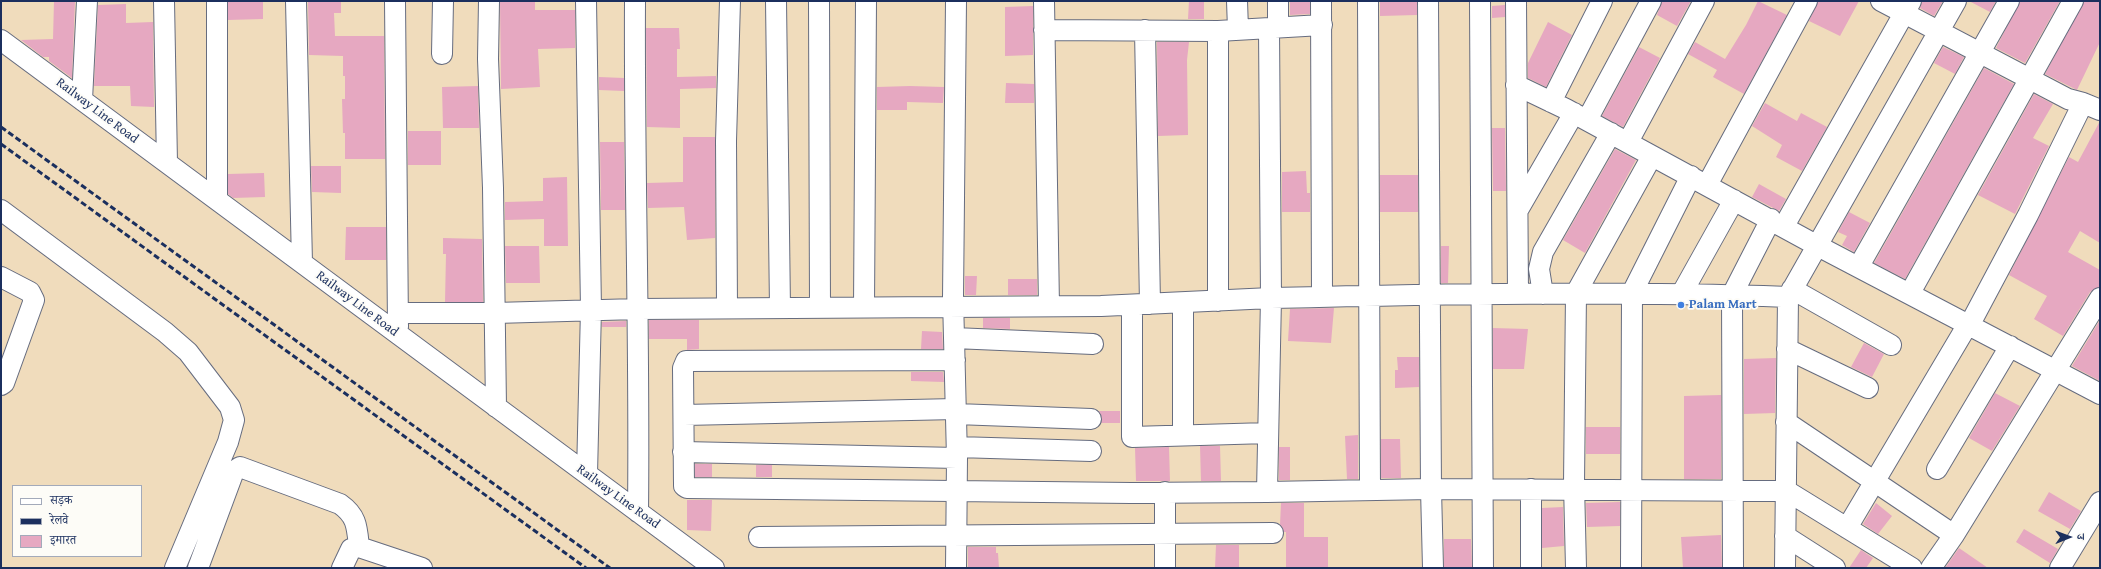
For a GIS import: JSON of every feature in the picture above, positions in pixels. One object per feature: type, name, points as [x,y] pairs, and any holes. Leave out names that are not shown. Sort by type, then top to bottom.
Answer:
[{"type":"street","points":[[82,100],[87,1]]},
{"type":"street","points":[[164,1],[167,163]]},
{"type":"street","points":[[217,1],[217,200]]},
{"type":"street","points":[[296,1],[302,263]]},
{"type":"street","points":[[395,1],[398,334]]},
{"type":"street","points":[[442,54],[443,1]]},
{"type":"street","points":[[489,1],[488,59],[496,407]]},
{"type":"street","points":[[586,1],[591,309],[587,474]]},
{"type":"street","points":[[635,1],[638,512]]},
{"type":"street","points":[[727,308],[726,141],[730,1]]},
{"type":"street","points":[[776,1],[780,308]]},
{"type":"street","points":[[819,1],[820,308]]},
{"type":"street","points":[[864,307],[866,1]]},
{"type":"street","points":[[956,1],[953,307],[957,452],[956,568]]},
{"type":"street","points":[[1044,1],[1050,306]]},
{"type":"street","points":[[1237,1],[1238,30]]},
{"type":"street","points":[[1267,492],[1274,28],[1278,1]]},
{"type":"street","points":[[1321,1],[1322,297]]},
{"type":"street","points":[[1368,1],[1370,489]]},
{"type":"street","points":[[1428,1],[1431,489],[1433,568]]},
{"type":"street","points":[[1480,1],[1480,294],[1483,568]]},
{"type":"street","points":[[1516,1],[1518,294]]},
{"type":"street","points":[[1551,102],[1602,1]]},
{"type":"street","points":[[1517,211],[1581,117],[1650,1]]},
{"type":"street","points":[[1543,294],[1539,269],[1543,252],[1620,138],[1704,1]]},
{"type":"street","points":[[1631,568],[1632,293],[1807,1]]},
{"type":"street","points":[[1847,528],[1969,324],[2028,215],[2091,106],[2068,99],[1939,31],[1908,7],[1881,1]]},
{"type":"street","points":[[1785,568],[1785,506],[1787,491],[1787,349],[1790,293],[1956,1]]},
{"type":"street","points":[[1859,266],[1981,53],[2009,1]]},
{"type":"street","points":[[1910,293],[2073,1]]},
{"type":"street","points":[[1733,568],[1732,295],[1908,7]]},
{"type":"street","points":[[1044,30],[1238,30],[1322,25]]},
{"type":"street","points":[[1145,30],[1141,305],[1132,437],[1268,433]]},
{"type":"street","points":[[1218,30],[1218,301]]},
{"type":"street","name":"Railway Line Road","points":[[1,40],[714,568]]},
{"type":"street","points":[[1516,85],[1581,117],[1816,245],[1859,266],[2100,394]]},
{"type":"street","points":[[1576,568],[1574,489],[1576,294],[1652,156]]},
{"type":"street","points":[[1682,293],[1734,200]]},
{"type":"street","points":[[1,210],[165,332],[188,352],[230,408],[234,420],[228,442],[175,568]]},
{"type":"street","points":[[1,277],[30,292],[34,296],[34,300],[4,383],[1,385]]},
{"type":"street","points":[[398,313],[495,313],[638,308],[1141,305],[1271,298],[1431,294],[1682,293],[1732,295],[1790,293],[1891,345]]},
{"type":"street","points":[[1931,568],[1954,535],[2057,371],[2100,298]]},
{"type":"street","points":[[1183,303],[1183,435]]},
{"type":"street","points":[[954,338],[1093,344]]},
{"type":"street","points":[[1937,469],[2010,346]]},
{"type":"street","points":[[1787,349],[1868,388]]},
{"type":"street","points":[[954,360],[686,361],[683,368],[684,485],[687,488],[1165,492],[1267,492],[1370,489],[1787,491],[1912,568]]},
{"type":"street","points":[[684,415],[956,412],[1091,419]]},
{"type":"street","points":[[1786,422],[1954,535]]},
{"type":"street","points":[[683,452],[957,452],[1091,450]]},
{"type":"street","points":[[198,568],[234,471],[240,467],[340,504],[353,515],[356,521],[359,547]]},
{"type":"street","points":[[1531,489],[1531,568]]},
{"type":"street","points":[[1165,492],[1165,568]]},
{"type":"street","points":[[2060,568],[2100,502]]},
{"type":"street","points":[[759,537],[1273,533]]},
{"type":"street","points":[[1785,536],[1835,568]]},
{"type":"street","points":[[342,568],[351,549],[359,547],[422,568]]},
{"type":"building","points":[[54,1],[75,1],[72,78],[49,61],[49,57],[43,57],[21,40],[53,39]]},
{"type":"building","points":[[228,1],[263,1],[263,19],[228,20]]},
{"type":"building","points":[[308,1],[341,1],[341,13],[334,13],[335,36],[384,36],[385,159],[345,159],[345,133],[343,133],[342,99],[345,99],[343,56],[309,55]]},
{"type":"building","points":[[500,1],[535,1],[535,10],[575,10],[575,48],[538,49],[540,87],[501,89]]},
{"type":"building","points":[[1189,1],[1204,1],[1204,19],[1188,19]]},
{"type":"building","points":[[1290,1],[1310,1],[1310,14],[1290,15]]},
{"type":"building","points":[[1380,1],[1417,1],[1417,15],[1380,16]]},
{"type":"building","points":[[1662,1],[1691,1],[1677,26],[1657,15]]},
{"type":"building","points":[[1758,1],[1787,15],[1744,94],[1713,77],[1717,70],[1688,54],[1695,42],[1725,59],[1746,25]]},
{"type":"building","points":[[1818,1],[1859,1],[1840,36],[1809,21]]},
{"type":"building","points":[[1922,1],[1943,1],[1934,16],[1920,8]]},
{"type":"building","points":[[1969,1],[1996,1],[1990,12]]},
{"type":"building","points":[[2020,1],[2060,1],[2025,63],[1996,48]]},
{"type":"building","points":[[2084,1],[2100,1],[2100,42],[2077,90],[2045,74]]},
{"type":"building","points":[[126,4],[126,23],[153,22],[154,107],[131,106],[130,86],[94,86],[98,5]]},
{"type":"building","points":[[1505,5],[1505,17],[1492,18],[1492,6]]},
{"type":"building","points":[[1033,6],[1033,55],[1005,56],[1005,7]]},
{"type":"building","points":[[1548,22],[1572,35],[1546,87],[1528,78],[1528,63]]},
{"type":"building","points":[[646,28],[679,28],[680,49],[677,49],[677,77],[716,76],[716,88],[680,89],[680,128],[647,127]]},
{"type":"building","points":[[1157,42],[1189,42],[1187,60],[1188,135],[1158,136]]},
{"type":"building","points":[[1639,47],[1660,58],[1623,127],[1602,116]]},
{"type":"building","points":[[1943,47],[1964,57],[1955,74],[1934,63]]},
{"type":"building","points":[[1984,68],[2014,84],[1905,279],[1874,263]]},
{"type":"building","points":[[599,77],[624,78],[624,91],[599,90]]},
{"type":"building","points":[[1006,83],[1034,84],[1034,103],[1005,103]]},
{"type":"building","points":[[478,86],[479,128],[443,128],[442,87]]},
{"type":"building","points":[[877,87],[944,87],[943,103],[907,102],[907,110],[877,110]]},
{"type":"building","points":[[2034,94],[2053,104],[2033,138],[2049,146],[2015,214],[1978,195]]},
{"type":"building","points":[[1765,103],[1797,121],[1801,113],[1827,127],[1802,171],[1776,157],[1782,145],[1752,126]]},
{"type":"building","points":[[2100,121],[2100,243],[2080,231],[2068,252],[2100,270],[2100,287],[2090,292],[2063,336],[2034,319],[2047,296],[2009,275],[2069,157],[2078,162]]},
{"type":"building","points":[[1492,128],[1505,128],[1506,191],[1493,191]]},
{"type":"building","points":[[408,131],[441,131],[441,165],[408,165]]},
{"type":"building","points":[[683,137],[715,137],[715,238],[687,240],[684,207],[648,208],[647,183],[683,182]]},
{"type":"building","points":[[600,142],[624,142],[625,210],[601,210]]},
{"type":"building","points":[[1615,149],[1636,160],[1585,253],[1563,240]]},
{"type":"building","points":[[311,166],[341,166],[341,193],[312,192]]},
{"type":"building","points":[[1306,171],[1307,193],[1310,193],[1310,212],[1282,212],[1282,172]]},
{"type":"building","points":[[264,173],[265,197],[233,198],[228,194],[228,174]]},
{"type":"building","points":[[1380,175],[1418,175],[1418,212],[1380,212]]},
{"type":"building","points":[[567,177],[568,246],[544,246],[544,219],[505,220],[505,202],[543,201],[543,178]]},
{"type":"building","points":[[1759,184],[1786,199],[1779,211],[1752,197]]},
{"type":"building","points":[[1849,212],[1870,223],[1854,252],[1842,245],[1847,236],[1838,232]]},
{"type":"building","points":[[346,227],[386,227],[386,260],[345,260]]},
{"type":"building","points":[[443,238],[482,239],[483,302],[445,302],[446,254],[443,254]]},
{"type":"building","points":[[505,246],[539,246],[540,283],[506,283]]},
{"type":"building","points":[[1441,246],[1449,246],[1448,283],[1441,283]]},
{"type":"building","points":[[965,276],[977,276],[976,295],[965,295]]},
{"type":"building","points":[[1008,279],[1037,279],[1037,295],[1008,295]]},
{"type":"building","points":[[1334,308],[1331,343],[1288,341],[1290,309]]},
{"type":"building","points":[[983,318],[1010,318],[1010,329],[983,328]]},
{"type":"building","points":[[649,320],[699,320],[699,349],[687,350],[687,339],[649,339]]},
{"type":"building","points":[[2100,320],[2100,381],[2072,366]]},
{"type":"building","points":[[626,321],[626,327],[602,327],[602,322]]},
{"type":"building","points":[[1493,328],[1528,329],[1524,369],[1493,369]]},
{"type":"building","points":[[922,331],[942,332],[943,349],[921,349]]},
{"type":"building","points":[[1864,343],[1884,354],[1872,377],[1851,367]]},
{"type":"building","points":[[1397,357],[1419,357],[1419,387],[1395,388],[1395,370],[1398,370]]},
{"type":"building","points":[[1776,358],[1775,413],[1744,414],[1744,359]]},
{"type":"building","points":[[911,372],[943,372],[944,382],[911,381]]},
{"type":"building","points":[[1995,393],[2020,406],[1992,451],[1969,438]]},
{"type":"building","points":[[1721,395],[1721,479],[1684,479],[1684,396]]},
{"type":"building","points":[[1099,411],[1120,411],[1120,423],[1101,423],[1102,419]]},
{"type":"building","points":[[1586,427],[1620,427],[1620,454],[1586,454]]},
{"type":"building","points":[[1358,435],[1358,479],[1347,479],[1345,436]]},
{"type":"building","points":[[1381,439],[1400,439],[1401,478],[1381,478]]},
{"type":"building","points":[[1200,446],[1220,446],[1221,481],[1201,481]]},
{"type":"building","points":[[1169,447],[1170,481],[1136,481],[1135,448]]},
{"type":"building","points":[[1279,447],[1290,447],[1290,480],[1279,480]]},
{"type":"building","points":[[695,464],[712,464],[712,477],[695,477]]},
{"type":"building","points":[[756,465],[772,465],[772,477],[756,477]]},
{"type":"building","points":[[2049,492],[2081,511],[2070,529],[2038,511]]},
{"type":"building","points":[[687,500],[712,500],[711,531],[687,530]]},
{"type":"building","points":[[1620,502],[1620,526],[1587,527],[1586,503]]},
{"type":"building","points":[[1281,503],[1304,503],[1304,537],[1328,537],[1328,568],[1286,568],[1286,532],[1284,532],[1280,525]]},
{"type":"building","points":[[1876,503],[1892,516],[1878,534],[1863,524]]},
{"type":"building","points":[[1563,507],[1564,546],[1542,548],[1542,508]]},
{"type":"building","points":[[2024,529],[2058,549],[2050,563],[2016,542]]},
{"type":"building","points":[[1721,535],[1722,568],[1683,568],[1681,537]]},
{"type":"building","points":[[1444,539],[1471,539],[1472,568],[1444,568]]},
{"type":"building","points":[[1216,545],[1239,545],[1239,568],[1215,568]]},
{"type":"building","points":[[968,547],[996,547],[999,568],[968,568]]},
{"type":"building","points":[[1959,548],[1988,568],[1945,568]]},
{"type":"building","points":[[1861,550],[1873,558],[1866,568],[1849,568]]},
{"type":"railway","points":[[1,127],[610,568]]},
{"type":"railway","points":[[1,144],[586,568]]},
{"type":"place","name":"Palam Mart","points":[[1681,305]]}]
